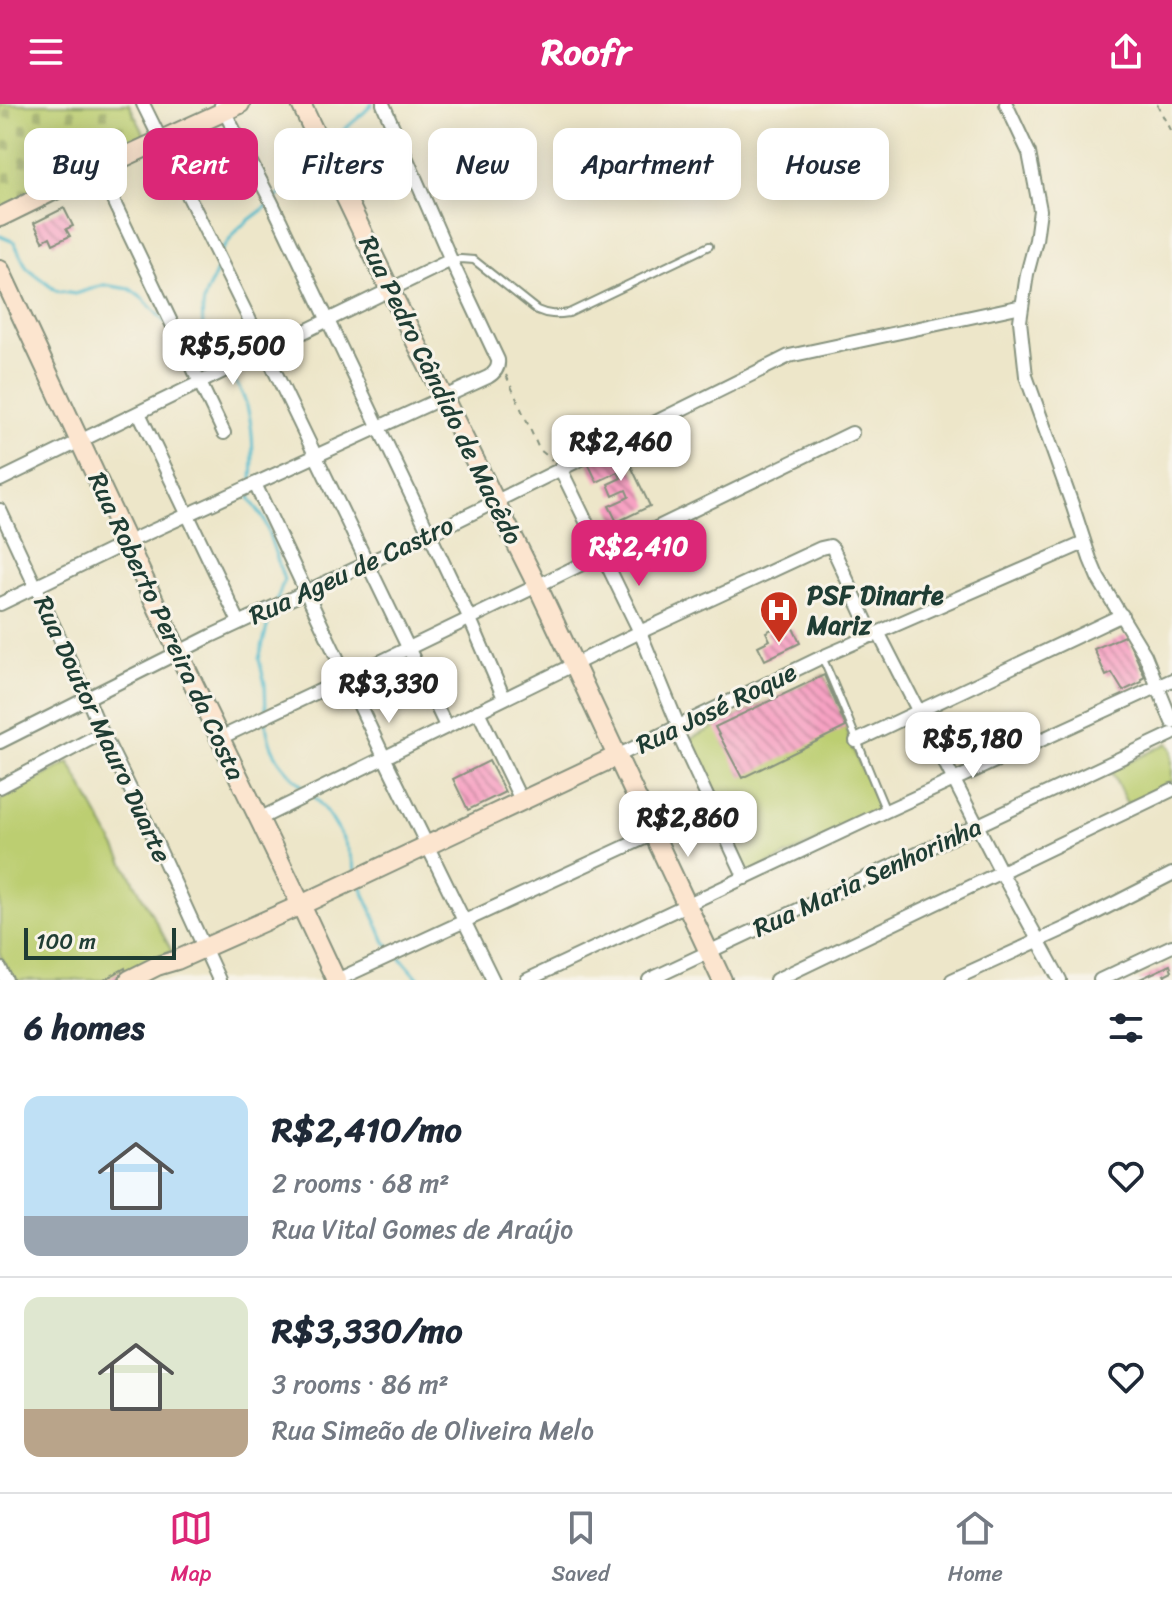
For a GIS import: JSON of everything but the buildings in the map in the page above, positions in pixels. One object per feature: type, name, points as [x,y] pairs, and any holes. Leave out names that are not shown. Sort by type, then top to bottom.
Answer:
[{"type":"street","points":[[143,104],[155,128]]},
{"type":"street","name":"Rua Pedro Cândido de Macêdo","points":[[301,104],[537,585],[722,980]]},
{"type":"street","points":[[0,604],[488,377],[497,370],[498,360],[383,104]]},
{"type":"street","points":[[1006,104],[1029,153],[1040,210],[1020,321],[1026,376],[1098,578],[1145,655],[1172,722]]},
{"type":"street","points":[[185,128],[229,106],[470,619],[504,698]]},
{"type":"street","points":[[0,217],[35,200]]},
{"type":"street","points":[[113,200],[224,433]]},
{"type":"street","points":[[191,200],[446,726]]},
{"type":"street","points":[[0,480],[451,260]]},
{"type":"street","name":"Rua Roberto Pereira da Costa","points":[[0,270],[178,652],[336,980]]},
{"type":"street","name":"Rua Ageu de Castro","points":[[0,742],[239,622],[430,534],[789,356],[1022,306]]},
{"type":"street","points":[[139,413],[239,622]]},
{"type":"street","points":[[220,738],[852,433]]},
{"type":"street","points":[[560,468],[640,632],[678,725],[679,736],[745,878]]},
{"type":"street","points":[[255,484],[493,980]]},
{"type":"street","name":"Rua Doutor Mauro Duarte","points":[[0,510],[219,980]]},
{"type":"street","name":"Rua José Roque","points":[[129,980],[301,905],[822,657],[1084,543]]},
{"type":"street","points":[[259,819],[640,632],[830,546],[1060,980]]},
{"type":"street","points":[[856,741],[1122,615]]},
{"type":"street","points":[[527,980],[1172,680]]},
{"type":"street","points":[[478,711],[521,800]]},
{"type":"street","points":[[0,787],[102,733]]},
{"type":"street","name":"Rua Maria Senhorinha","points":[[649,980],[1172,734]]},
{"type":"street","points":[[776,980],[1172,790]]},
{"type":"street","points":[[336,980],[712,809]]},
{"type":"street","points":[[952,980],[1172,874]]},
{"type":"street","points":[[1100,980],[1172,946]]},
{"type":"street","name":"Rua José Roque","points":[[155,980],[177,960]]},
{"type":"street","points":[[0,968],[6,980]]},
{"type":"lane","points":[[451,260],[474,260],[537,310],[558,315],[569,313],[709,246]]},
{"type":"lane","points":[[822,657],[886,811]]},
{"type":"path","points":[[1157,104],[1172,134]]},
{"type":"path","points":[[498,360],[539,449],[560,468]]},
{"type":"green space","points":[[0,104],[129,104],[143,131],[143,141],[127,149],[127,128],[24,128],[24,198],[3,208],[0,202]]},
{"type":"green space","points":[[824,675],[881,811],[748,874],[688,740]]},
{"type":"green space","points":[[1168,743],[1172,750],[1172,781],[1127,804],[1111,771]]},
{"type":"green space","points":[[69,762],[172,951],[117,980],[14,980],[0,955],[0,800]]},
{"type":"waterway","points":[[346,128],[372,104]]},
{"type":"waterway","points":[[221,251],[240,227],[270,204]]},
{"type":"waterway","points":[[0,236],[14,242],[27,268],[56,291],[75,294],[104,285],[130,289],[165,322]]},
{"type":"waterway","points":[[210,358],[202,315],[217,266]]},
{"type":"waterway","points":[[186,340],[221,368]]},
{"type":"waterway","points":[[227,373],[236,383],[248,409],[253,453],[252,482]]},
{"type":"waterway","points":[[251,489],[250,499],[264,519],[284,580],[277,600]]},
{"type":"waterway","points":[[266,713],[265,684],[259,659],[273,611]]},
{"type":"waterway","points":[[266,721],[274,752],[307,791]]},
{"type":"waterway","points":[[313,796],[339,831],[356,872]]},
{"type":"waterway","points":[[360,883],[385,942],[394,950]]},
{"type":"waterway","points":[[399,956],[420,980]]},
{"type":"place","name":"PSF Dinarte Mariz","points":[[779,644]]}]
